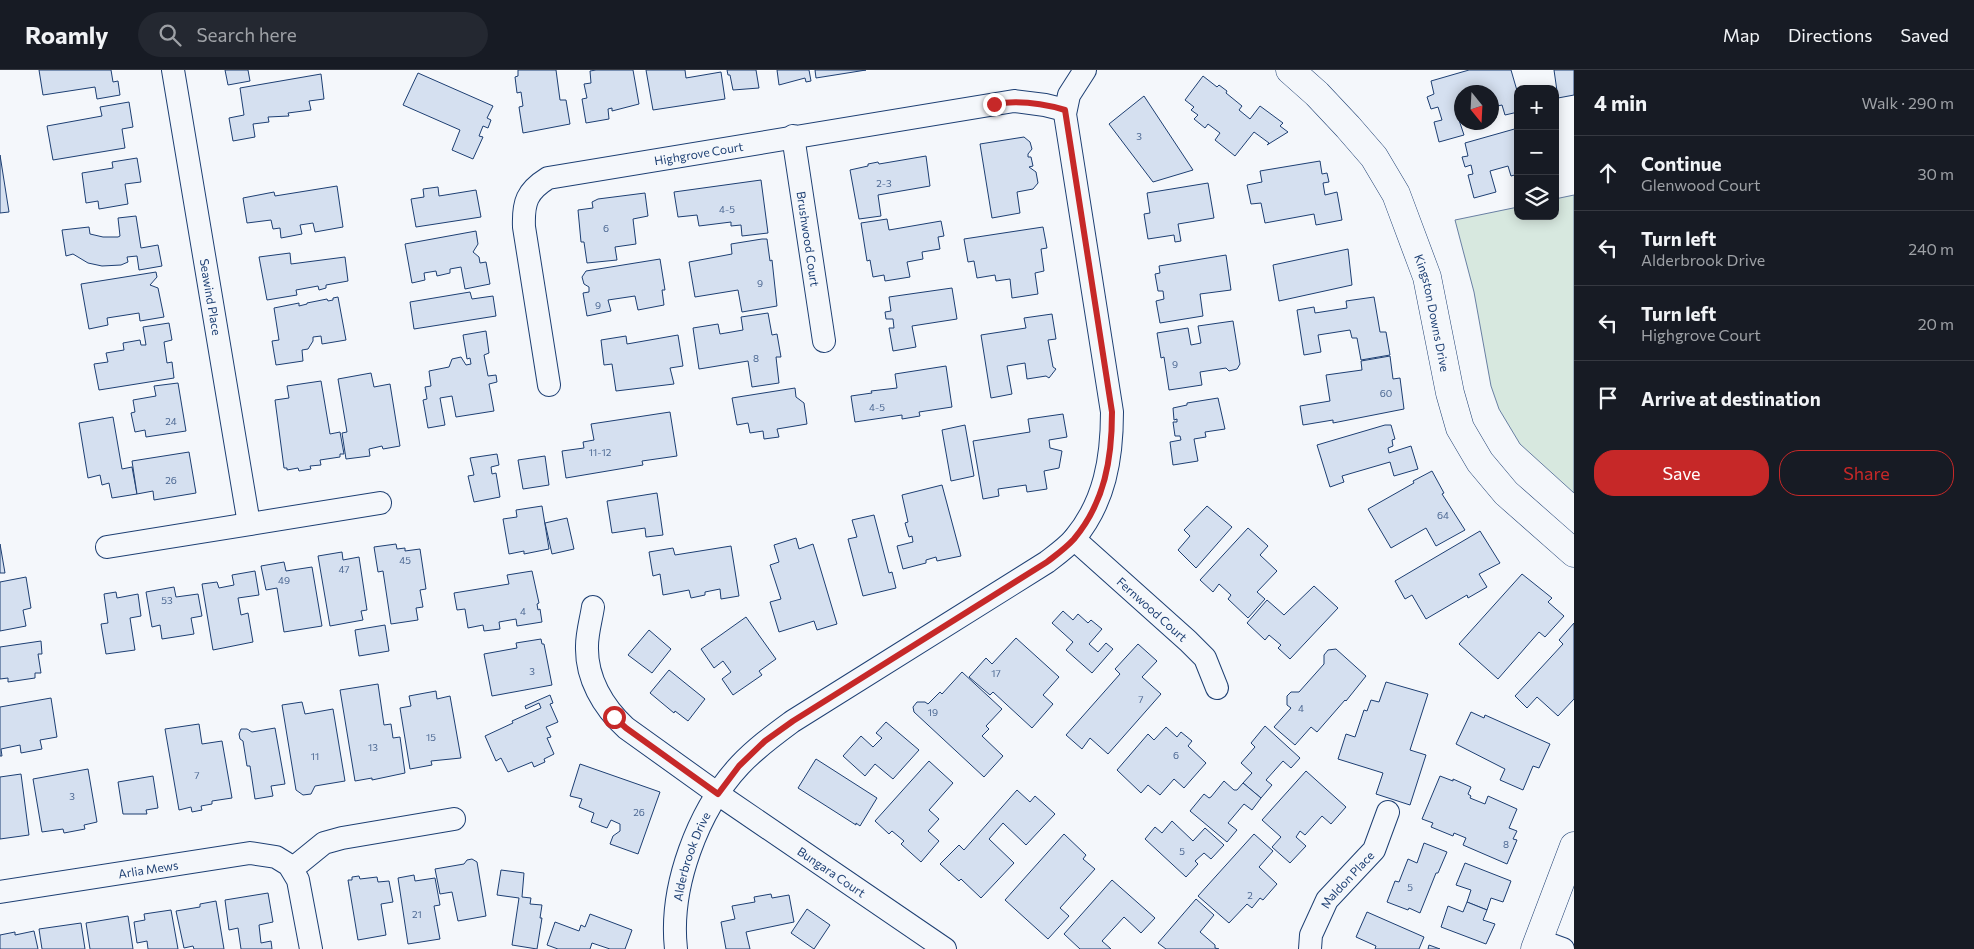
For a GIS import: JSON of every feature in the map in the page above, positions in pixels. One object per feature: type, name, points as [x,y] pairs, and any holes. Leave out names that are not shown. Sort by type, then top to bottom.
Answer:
[{"type":"street","name":"Seawind Place","points":[[173,70],[249,524]]},
{"type":"street","points":[[1065,110],[1069,95],[1085,70]]},
{"type":"street","name":"Kingston Downs Drive","points":[[1290,70],[1317,94],[1374,157],[1396,194],[1427,277],[1450,393],[1460,428],[1480,462],[1506,493],[1574,552]]},
{"type":"street","name":"Highgrove Court","points":[[550,386],[524,227],[524,207],[530,194],[537,184],[548,178],[1014,101],[1065,110]]},
{"type":"street","name":"Alderbrook Drive","points":[[676,949],[678,903],[685,863],[698,827],[718,794],[739,766],[765,741],[786,726],[1015,584],[1047,562],[1074,539],[1092,511],[1106,480],[1112,446],[1112,412],[1065,110]]},
{"type":"street","name":"Brushwood Court","points":[[793,136],[824,341]]},
{"type":"street","points":[[108,546],[380,503]]},
{"type":"street","name":"Fernwood Court","points":[[1074,539],[1188,641],[1204,658],[1217,688]]},
{"type":"street","name":"Bungara Court","points":[[593,607],[587,645],[588,660],[593,680],[605,706],[626,728],[718,794],[945,949]]},
{"type":"street","name":"Maldon Place","points":[[1310,949],[1311,935],[1327,900],[1374,850],[1388,812]]},
{"type":"street","points":[[311,949],[298,880],[292,869],[324,843],[342,838],[454,819]]},
{"type":"street","points":[[1564,949],[1537,944],[1574,846]]},
{"type":"street","name":"Arlia Mews","points":[[0,892],[250,853],[276,857],[292,869]]},
{"type":"shaded area","points":[[1574,195],[1574,493],[1520,444],[1499,409],[1491,386],[1474,292],[1455,220],[1514,208],[1514,220],[1559,220],[1559,198]]},
{"type":"building","points":[[39,70],[111,70],[113,82],[118,81],[120,95],[97,99],[95,87],[43,95]]},
{"type":"building","points":[[225,70],[248,70],[250,81],[228,85]]},
{"type":"building","points":[[518,70],[556,70],[560,100],[566,100],[570,124],[523,133],[519,107],[523,106],[521,92],[517,93],[515,77],[518,76]]},
{"type":"building","points":[[633,70],[639,104],[612,111],[612,108],[608,109],[609,119],[586,123],[582,99],[587,98],[584,84],[591,83],[590,71]]},
{"type":"building","points":[[646,70],[685,70],[686,78],[721,72],[725,99],[653,110]]},
{"type":"building","points":[[727,70],[756,70],[759,88],[733,90]]},
{"type":"building","points":[[777,70],[809,70],[811,81],[806,82],[805,78],[779,85]]},
{"type":"building","points":[[815,70],[866,70],[816,78]]},
{"type":"building","points":[[1469,70],[1511,70],[1515,85],[1514,113],[1505,115],[1502,105],[1499,106],[1499,85],[1454,85],[1454,130],[1462,130],[1464,135],[1439,142],[1434,122],[1442,120],[1438,107],[1431,109],[1427,97],[1434,94],[1431,81]]},
{"type":"building","points":[[1554,70],[1574,70],[1574,95],[1559,98],[1559,85],[1556,85]]},
{"type":"building","points":[[418,73],[493,106],[487,118],[491,120],[488,128],[483,126],[479,136],[483,137],[473,159],[452,150],[460,130],[403,105]]},
{"type":"building","points":[[321,74],[324,99],[309,101],[311,110],[288,113],[289,116],[268,117],[269,122],[253,124],[255,137],[233,141],[229,118],[244,115],[240,88]]},
{"type":"building","points":[[1203,76],[1217,87],[1219,85],[1227,91],[1226,93],[1242,106],[1239,110],[1250,119],[1260,106],[1283,123],[1280,126],[1288,132],[1267,145],[1269,143],[1254,132],[1235,156],[1215,140],[1220,133],[1208,124],[1205,128],[1194,119],[1198,115],[1191,110],[1194,107],[1185,100]]},
{"type":"building","points":[[1144,96],[1193,170],[1153,182],[1109,124]]},
{"type":"building","points":[[129,102],[133,127],[122,129],[125,148],[53,160],[47,126],[102,116],[100,107]]},
{"type":"building","points":[[1514,129],[1514,175],[1511,176],[1508,166],[1490,171],[1496,192],[1474,198],[1468,175],[1473,174],[1471,165],[1465,167],[1462,157],[1468,156],[1465,143]]},
{"type":"building","points":[[1024,137],[1030,142],[1032,149],[1028,157],[1031,157],[1033,166],[1029,167],[1036,172],[1038,183],[1033,189],[1017,192],[1020,213],[992,218],[980,144]]},
{"type":"building","points":[[0,155],[9,212],[0,213]]},
{"type":"building","points":[[926,156],[930,186],[878,195],[881,216],[859,219],[850,170],[878,162],[879,164]]},
{"type":"building","points":[[137,158],[141,182],[125,184],[128,204],[99,209],[98,201],[86,203],[82,173],[113,168],[112,162]]},
{"type":"building","points":[[1320,161],[1322,174],[1327,173],[1329,182],[1323,183],[1325,195],[1337,192],[1342,220],[1316,225],[1314,214],[1265,223],[1261,203],[1251,204],[1247,185],[1262,182],[1260,171]]},
{"type":"building","points":[[761,180],[768,233],[742,236],[741,225],[731,226],[731,222],[699,226],[697,215],[678,217],[674,192]]},
{"type":"building","points":[[1208,183],[1214,218],[1178,224],[1181,241],[1175,242],[1174,235],[1148,239],[1144,214],[1150,213],[1147,193]]},
{"type":"building","points":[[337,186],[343,227],[315,232],[313,223],[300,225],[302,234],[281,238],[280,228],[273,229],[271,220],[247,223],[243,198],[274,192],[275,196]]},
{"type":"building","points":[[438,187],[439,196],[476,190],[481,217],[416,227],[411,199],[424,197],[423,189]]},
{"type":"building","points":[[645,193],[648,216],[633,219],[636,244],[615,247],[617,260],[587,263],[584,242],[581,242],[578,210],[593,208],[592,202],[598,199]]},
{"type":"building","points":[[136,216],[141,248],[158,245],[162,266],[139,270],[137,256],[127,257],[128,262],[121,265],[102,266],[88,263],[73,254],[66,256],[62,230],[89,227],[90,234],[103,237],[118,237],[120,236],[118,218]]},
{"type":"building","points":[[887,219],[889,230],[941,221],[944,236],[938,237],[940,249],[922,252],[923,259],[907,262],[910,277],[885,281],[884,275],[873,277],[870,260],[867,261],[861,223]]},
{"type":"building","points":[[1043,227],[1047,248],[1041,249],[1044,271],[1035,273],[1038,294],[1012,298],[1010,279],[996,281],[995,275],[977,278],[974,261],[968,262],[964,239]]},
{"type":"building","points":[[476,231],[478,244],[473,252],[479,257],[480,263],[486,262],[490,284],[465,289],[461,267],[450,269],[450,273],[437,276],[436,271],[424,273],[425,280],[412,283],[405,244]]},
{"type":"building","points":[[767,239],[770,261],[772,260],[777,306],[742,312],[738,290],[695,297],[689,262],[732,254],[731,244]]},
{"type":"building","points":[[1348,249],[1352,285],[1279,301],[1273,265]]},
{"type":"building","points":[[290,253],[291,264],[345,257],[348,281],[326,285],[326,288],[319,290],[318,286],[296,290],[297,295],[267,300],[259,257]]},
{"type":"building","points":[[1226,255],[1231,290],[1200,294],[1203,316],[1160,323],[1156,301],[1164,299],[1163,291],[1158,291],[1155,274],[1160,273],[1159,266]]},
{"type":"building","points":[[660,259],[665,290],[662,290],[664,305],[638,310],[635,296],[608,300],[611,311],[587,316],[583,293],[589,292],[589,287],[584,284],[582,277],[586,271]]},
{"type":"building","points":[[156,272],[157,277],[150,285],[158,288],[164,317],[140,321],[139,313],[107,318],[108,325],[89,329],[81,284]]},
{"type":"building","points":[[952,288],[957,319],[912,326],[916,347],[893,351],[889,328],[894,328],[893,319],[886,319],[885,312],[891,311],[889,297]]},
{"type":"building","points":[[470,292],[472,299],[493,296],[496,316],[414,329],[410,302]]},
{"type":"building","points":[[338,297],[346,340],[322,344],[321,336],[313,337],[313,341],[308,349],[302,350],[303,361],[276,365],[272,341],[279,340],[274,308],[299,303],[299,306],[327,299],[328,301],[333,300],[333,298]]},
{"type":"building","points":[[1374,297],[1380,332],[1386,332],[1390,355],[1361,360],[1357,338],[1352,338],[1350,330],[1318,335],[1321,352],[1304,355],[1297,310],[1314,307],[1315,313],[1347,308],[1346,301]]},
{"type":"building","points":[[768,313],[772,335],[777,334],[781,357],[776,357],[779,383],[752,387],[748,361],[699,369],[693,328],[718,324],[720,334],[743,330],[741,317]]},
{"type":"building","points":[[1052,314],[1056,339],[1048,340],[1053,367],[1056,369],[1049,378],[1046,376],[1027,379],[1025,363],[1007,366],[1012,394],[991,398],[981,335],[1026,328],[1024,318]]},
{"type":"building","points":[[1233,321],[1240,364],[1237,369],[1229,371],[1226,368],[1200,372],[1202,385],[1169,390],[1164,357],[1161,358],[1157,333],[1188,328],[1191,345],[1201,343],[1198,326]]},
{"type":"building","points":[[169,323],[172,340],[164,342],[167,363],[172,362],[174,378],[99,390],[94,364],[108,362],[106,353],[124,350],[123,343],[140,340],[141,345],[146,345],[143,327]]},
{"type":"building","points":[[486,331],[489,353],[484,355],[488,376],[496,375],[497,382],[489,384],[494,411],[456,417],[452,396],[440,398],[445,425],[428,428],[423,400],[427,399],[425,387],[431,386],[429,371],[449,367],[452,359],[461,357],[466,365],[471,364],[470,358],[467,359],[463,335]]},
{"type":"building","points":[[678,335],[683,366],[670,368],[674,384],[616,391],[612,364],[604,365],[601,340],[626,336],[627,344]]},
{"type":"building","points":[[1390,356],[1393,379],[1400,378],[1404,409],[1333,423],[1333,420],[1303,425],[1300,406],[1330,401],[1326,375],[1362,370],[1361,361]]},
{"type":"building","points":[[946,366],[952,407],[919,412],[920,416],[902,419],[902,415],[855,422],[851,396],[897,388],[895,374]]},
{"type":"building","points":[[371,373],[374,387],[390,384],[400,446],[383,449],[382,446],[369,449],[370,456],[346,459],[342,433],[347,432],[338,379]]},
{"type":"building","points":[[321,381],[330,434],[340,432],[344,454],[340,454],[340,457],[320,460],[321,465],[310,466],[311,469],[299,471],[298,468],[287,470],[287,468],[284,468],[275,400],[289,398],[287,386]]},
{"type":"building","points":[[178,383],[186,431],[146,437],[145,430],[135,432],[131,413],[135,412],[133,400],[156,396],[154,386]]},
{"type":"building","points":[[795,388],[796,397],[804,403],[807,424],[777,429],[779,437],[764,439],[763,431],[750,433],[748,423],[737,425],[732,398]]},
{"type":"building","points":[[1218,398],[1225,429],[1205,432],[1206,437],[1194,439],[1198,461],[1173,465],[1170,442],[1181,440],[1180,436],[1175,436],[1173,422],[1177,422],[1177,419],[1174,420],[1173,408],[1187,405],[1187,403]]},
{"type":"building","points":[[670,412],[677,456],[642,461],[643,465],[566,478],[562,451],[584,448],[583,442],[594,440],[591,424]]},
{"type":"building","points":[[1063,414],[1067,437],[1049,440],[1050,448],[1062,451],[1059,468],[1044,471],[1047,489],[1027,492],[1026,485],[998,489],[999,496],[983,499],[973,441],[1030,432],[1028,419]]},
{"type":"building","points":[[113,417],[122,469],[132,467],[137,494],[112,498],[109,483],[102,485],[100,475],[88,478],[79,423]]},
{"type":"building","points":[[965,425],[974,476],[951,481],[942,430]]},
{"type":"building","points":[[1385,425],[1391,425],[1395,439],[1392,440],[1393,446],[1388,448],[1389,453],[1411,446],[1418,469],[1394,476],[1390,462],[1342,476],[1344,482],[1330,487],[1317,445]]},
{"type":"building","points":[[189,452],[196,493],[154,500],[153,491],[137,494],[132,461]]},
{"type":"building","points":[[497,454],[499,465],[491,467],[492,474],[496,473],[500,497],[474,502],[468,476],[474,475],[470,458]]},
{"type":"building","points":[[545,456],[549,485],[523,489],[518,460]]},
{"type":"building","points":[[1432,471],[1444,493],[1442,494],[1465,530],[1436,546],[1426,528],[1391,548],[1368,509]]},
{"type":"building","points":[[942,485],[961,556],[937,561],[936,557],[926,560],[926,563],[903,569],[897,546],[913,542],[912,536],[909,537],[905,523],[908,522],[902,495]]},
{"type":"building","points":[[657,493],[663,535],[646,537],[645,528],[612,533],[607,501]]},
{"type":"building","points":[[542,506],[549,549],[524,554],[524,551],[509,554],[503,519],[517,517],[516,510]]},
{"type":"building","points":[[1207,506],[1232,527],[1196,568],[1178,550],[1190,536],[1184,530]]},
{"type":"building","points":[[874,515],[889,573],[892,572],[896,588],[863,596],[848,539],[857,537],[852,520]]},
{"type":"building","points":[[567,518],[574,549],[552,554],[545,523]]},
{"type":"building","points":[[1248,528],[1268,546],[1260,555],[1277,571],[1257,592],[1265,599],[1248,618],[1228,599],[1231,595],[1219,584],[1213,592],[1200,580]]},
{"type":"building","points":[[1480,531],[1500,563],[1479,574],[1487,587],[1468,598],[1467,595],[1426,619],[1412,595],[1405,599],[1395,581]]},
{"type":"building","points":[[796,538],[799,549],[813,544],[837,624],[817,630],[814,621],[779,632],[770,602],[781,599],[770,565],[779,562],[774,545]]},
{"type":"building","points":[[0,544],[5,573],[0,573]]},
{"type":"building","points":[[396,544],[397,549],[405,548],[405,551],[420,549],[426,589],[420,590],[423,607],[416,608],[418,620],[391,624],[383,571],[378,572],[374,547]]},
{"type":"building","points":[[731,546],[739,596],[721,599],[720,589],[705,592],[705,595],[691,598],[689,590],[663,595],[660,574],[653,576],[649,552],[673,548],[675,555]]},
{"type":"building","points":[[342,552],[343,560],[359,557],[367,610],[361,611],[363,620],[330,626],[318,556]]},
{"type":"building","points":[[284,562],[286,571],[312,567],[322,626],[284,632],[277,588],[266,590],[261,566]]},
{"type":"building","points":[[255,571],[259,595],[238,598],[241,615],[248,613],[253,642],[213,650],[202,584],[217,582],[219,588],[234,585],[232,575]]},
{"type":"building","points":[[532,571],[539,603],[537,604],[538,610],[540,609],[542,622],[517,626],[516,619],[499,622],[500,629],[484,631],[483,625],[468,628],[465,609],[457,610],[454,593],[509,584],[507,575]]},
{"type":"building","points":[[1522,574],[1552,598],[1548,602],[1564,616],[1545,637],[1539,632],[1498,679],[1459,644]]},
{"type":"building","points":[[26,577],[31,608],[23,610],[26,626],[0,631],[0,582]]},
{"type":"building","points":[[1314,586],[1338,608],[1290,659],[1278,648],[1281,645],[1269,635],[1265,640],[1247,623],[1267,600],[1284,615]]},
{"type":"building","points":[[174,587],[176,597],[198,594],[202,616],[191,618],[194,634],[162,639],[160,625],[152,627],[146,592]]},
{"type":"building","points":[[116,592],[117,598],[138,594],[141,616],[130,618],[135,650],[106,654],[101,624],[108,623],[104,594]]},
{"type":"building","points":[[1063,611],[1073,620],[1078,614],[1088,623],[1091,620],[1102,629],[1089,644],[1098,652],[1106,643],[1113,649],[1092,673],[1066,650],[1073,642],[1052,623]]},
{"type":"building","points":[[746,617],[776,659],[759,671],[762,675],[733,695],[722,679],[731,672],[723,661],[714,668],[701,649]]},
{"type":"building","points":[[1574,623],[1574,699],[1558,716],[1537,697],[1527,708],[1515,696],[1563,644],[1559,640]]},
{"type":"building","points":[[385,625],[389,651],[359,656],[355,630]]},
{"type":"building","points":[[649,630],[671,649],[652,673],[628,655]]},
{"type":"building","points":[[1016,638],[1059,677],[1043,695],[1053,704],[1032,728],[993,692],[990,695],[969,677],[986,658],[992,664]]},
{"type":"building","points":[[541,639],[542,644],[544,644],[552,685],[492,696],[484,654],[517,648],[516,643]]},
{"type":"building","points":[[41,641],[42,654],[38,654],[41,673],[35,673],[35,678],[8,682],[8,678],[0,679],[0,647]]},
{"type":"building","points":[[1138,644],[1157,661],[1142,677],[1161,694],[1108,754],[1090,738],[1082,749],[1066,735],[1120,674],[1115,669]]},
{"type":"building","points":[[1336,649],[1366,676],[1317,732],[1311,727],[1295,745],[1274,727],[1291,708],[1287,705],[1287,696],[1291,692],[1299,692],[1324,664],[1324,655],[1328,650]]},
{"type":"building","points":[[669,670],[705,699],[688,721],[675,711],[674,713],[650,693]]},
{"type":"building","points":[[962,672],[1002,709],[986,726],[989,729],[982,736],[1003,756],[984,777],[914,712],[913,707],[917,702],[928,704],[940,692],[942,694]]},
{"type":"building","points":[[1386,682],[1428,694],[1410,750],[1426,755],[1410,805],[1376,794],[1383,773],[1338,759],[1346,734],[1355,737],[1364,710],[1367,711],[1371,700],[1379,702]]},
{"type":"building","points":[[378,684],[384,725],[391,724],[393,738],[400,737],[405,773],[372,780],[372,778],[355,781],[340,690]]},
{"type":"building","points":[[436,691],[437,699],[450,696],[461,758],[431,761],[432,765],[410,769],[400,708],[411,706],[409,696]]},
{"type":"building","points":[[550,695],[553,703],[550,704],[558,722],[546,727],[551,737],[547,738],[554,754],[544,759],[545,762],[534,767],[532,762],[508,772],[501,758],[496,761],[485,736],[541,708],[539,703],[526,709],[525,706]]},
{"type":"building","points":[[51,698],[57,737],[40,740],[42,749],[21,753],[20,745],[1,749],[2,756],[0,756],[0,707]]},
{"type":"building","points":[[302,702],[305,714],[333,709],[345,781],[315,786],[311,794],[303,795],[296,790],[282,705]]},
{"type":"building","points":[[1471,712],[1484,718],[1485,715],[1550,744],[1539,768],[1533,766],[1523,790],[1500,780],[1505,769],[1456,744]]},
{"type":"building","points":[[886,722],[919,750],[893,779],[875,764],[865,776],[843,756],[861,736],[873,747],[882,738],[876,733]]},
{"type":"building","points":[[199,724],[202,744],[222,741],[232,798],[212,801],[212,804],[201,806],[202,810],[192,812],[191,807],[179,810],[165,729]]},
{"type":"building","points":[[1265,726],[1300,758],[1291,768],[1283,761],[1266,780],[1272,785],[1261,798],[1243,783],[1252,773],[1241,763],[1255,747],[1251,743]]},
{"type":"building","points":[[1166,727],[1177,737],[1181,732],[1192,741],[1188,746],[1206,763],[1184,788],[1174,779],[1160,795],[1148,785],[1141,793],[1117,770],[1148,734],[1154,740]]},
{"type":"building","points":[[275,728],[285,784],[271,786],[273,796],[255,799],[250,766],[247,766],[243,741],[240,739],[239,734],[241,729],[247,729],[252,732]]},
{"type":"building","points":[[816,759],[877,798],[860,826],[798,788]]},
{"type":"building","points":[[929,761],[953,783],[929,810],[939,819],[928,831],[939,841],[921,862],[901,844],[904,841],[892,831],[889,834],[875,821]]},
{"type":"building","points":[[580,764],[660,792],[638,854],[610,844],[613,836],[620,831],[620,824],[611,820],[607,828],[591,822],[594,813],[579,807],[582,799],[570,796]]},
{"type":"building","points":[[88,769],[97,822],[84,825],[85,829],[64,833],[63,829],[42,832],[33,779]]},
{"type":"building","points":[[1306,771],[1346,807],[1331,824],[1322,816],[1305,835],[1300,831],[1296,837],[1306,846],[1290,863],[1272,847],[1281,837],[1262,820]]},
{"type":"building","points":[[21,774],[29,835],[0,839],[0,777]]},
{"type":"building","points":[[153,776],[158,808],[146,810],[147,814],[123,814],[118,782]]},
{"type":"building","points":[[1440,776],[1453,781],[1453,779],[1471,787],[1468,794],[1471,796],[1470,798],[1485,804],[1488,796],[1517,809],[1509,828],[1517,831],[1513,839],[1517,840],[1507,864],[1463,845],[1466,838],[1454,833],[1453,836],[1431,827],[1433,823],[1422,819]]},
{"type":"building","points":[[1224,781],[1234,790],[1237,790],[1243,783],[1261,798],[1252,810],[1244,804],[1228,823],[1237,830],[1227,842],[1190,811],[1204,794],[1209,798],[1211,797]]},
{"type":"building","points":[[1017,790],[1030,802],[1035,796],[1055,814],[1026,845],[1003,823],[989,839],[1014,863],[981,898],[961,879],[959,881],[940,864],[959,845],[964,850]]},
{"type":"building","points":[[1172,821],[1193,841],[1205,828],[1224,845],[1211,859],[1204,853],[1195,861],[1198,864],[1186,877],[1145,839],[1155,827],[1162,833]]},
{"type":"building","points":[[1064,834],[1086,855],[1083,859],[1095,869],[1060,908],[1069,916],[1048,939],[1005,900]]},
{"type":"building","points":[[1254,834],[1273,851],[1259,867],[1277,884],[1263,900],[1260,898],[1252,908],[1247,904],[1229,923],[1198,896]]},
{"type":"building","points":[[1424,843],[1447,852],[1438,873],[1436,873],[1420,913],[1387,902],[1395,881],[1399,882],[1408,859],[1417,863]]},
{"type":"building","points":[[472,859],[477,862],[486,916],[458,921],[452,892],[440,894],[435,869],[464,864],[467,860]]},
{"type":"building","points":[[1465,863],[1511,881],[1503,902],[1491,898],[1487,910],[1467,902],[1471,890],[1456,885]]},
{"type":"building","points":[[501,870],[524,873],[522,897],[531,898],[530,904],[542,905],[537,949],[512,945],[519,898],[497,895]]},
{"type":"building","points":[[414,875],[415,881],[435,878],[440,905],[434,906],[440,939],[408,944],[398,878]]},
{"type":"building","points":[[359,876],[360,879],[377,877],[378,882],[389,881],[393,902],[381,904],[386,935],[358,940],[348,880]]},
{"type":"building","points":[[1112,880],[1155,918],[1141,933],[1124,917],[1102,941],[1111,949],[1080,949],[1064,934]]},
{"type":"building","points":[[268,893],[273,922],[259,925],[261,943],[271,941],[272,949],[241,949],[238,928],[229,930],[225,900]]},
{"type":"building","points":[[771,894],[772,898],[789,895],[794,922],[746,932],[750,949],[726,949],[721,922],[735,919],[732,906],[755,902],[754,897]]},
{"type":"building","points":[[1196,899],[1214,915],[1200,932],[1215,945],[1215,948],[1219,949],[1166,949],[1158,943]]},
{"type":"building","points":[[216,901],[224,949],[194,949],[193,946],[184,948],[176,911],[200,907],[200,904]]},
{"type":"building","points":[[1467,902],[1487,910],[1483,920],[1495,924],[1486,944],[1441,927],[1448,906],[1463,912]]},
{"type":"building","points":[[807,909],[830,925],[814,949],[791,933]]},
{"type":"building","points":[[171,910],[178,949],[148,949],[147,941],[137,943],[134,922],[145,920],[144,914]]},
{"type":"building","points":[[1367,912],[1424,937],[1419,949],[1375,949],[1376,946],[1356,937]]},
{"type":"building","points":[[590,914],[632,930],[625,949],[610,949],[592,943],[590,949],[558,949],[547,945],[555,922],[579,931],[581,925],[585,927]]},
{"type":"building","points":[[128,916],[133,949],[90,949],[86,923]]},
{"type":"building","points":[[81,923],[85,949],[42,949],[39,929]]},
{"type":"building","points":[[34,931],[38,949],[0,949],[0,935],[15,932],[15,935]]},
{"type":"building","points":[[1429,945],[1440,949],[1428,949]]},
{"type":"route","points":[[614,717],[626,728],[718,794],[739,766],[765,741],[793,721],[1015,584],[1047,562],[1074,539],[1092,511],[1106,480],[1112,446],[1112,412],[1064,114],[1065,110],[1014,101],[994,104]]}]
